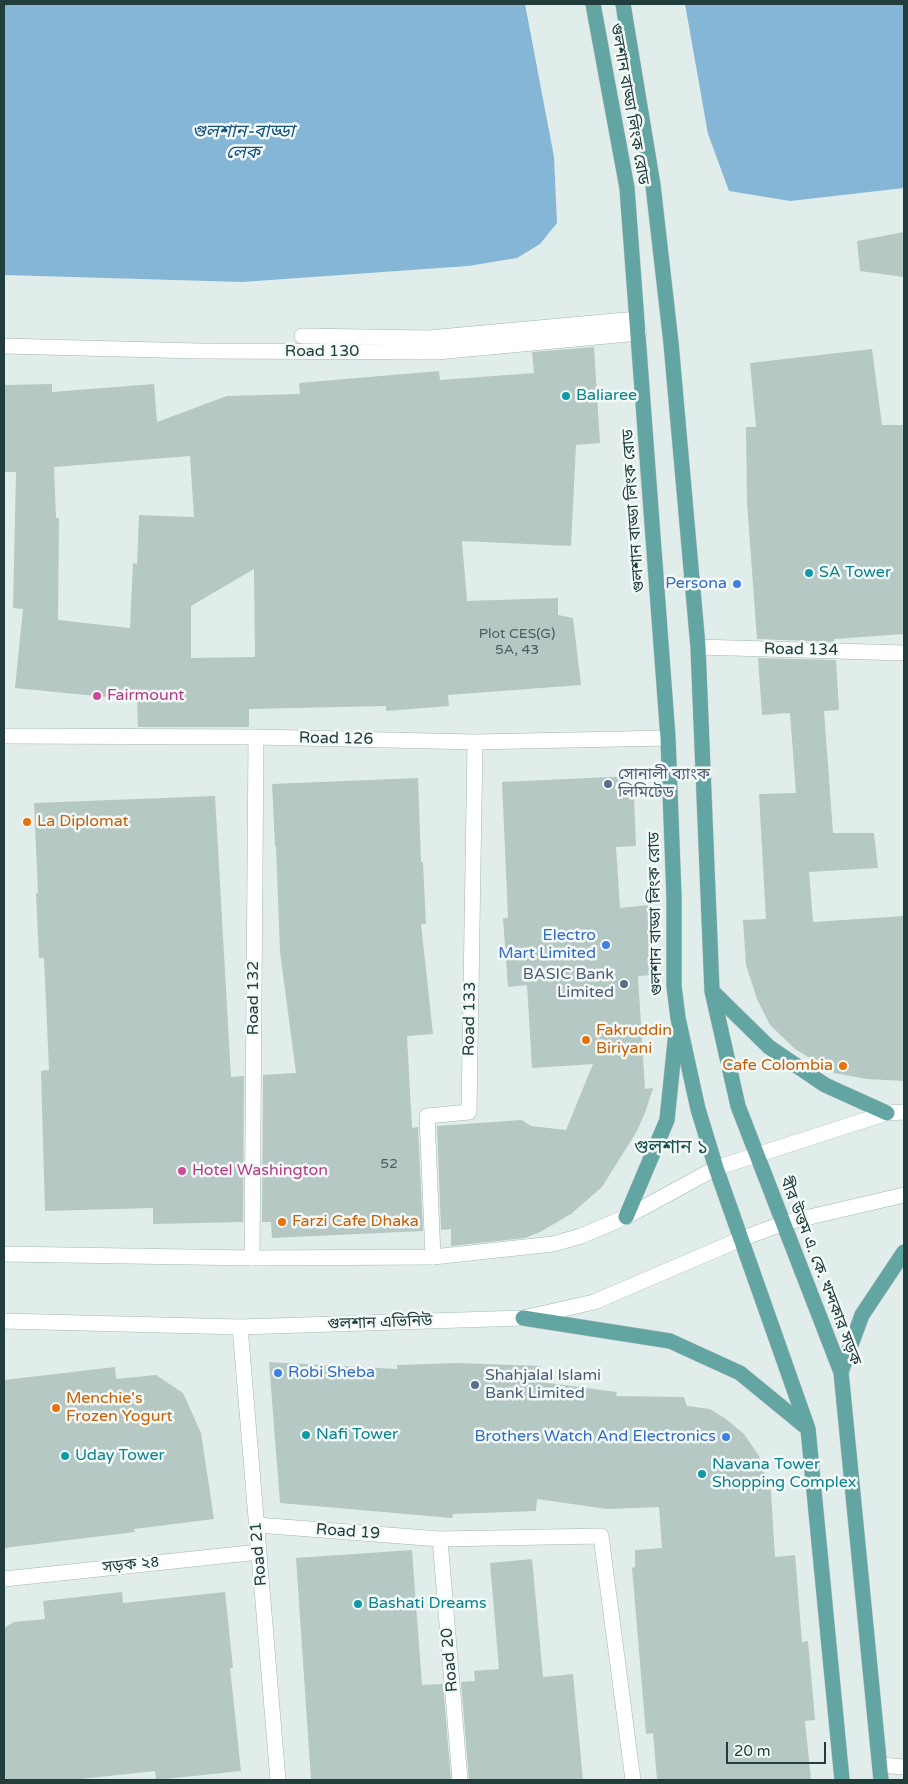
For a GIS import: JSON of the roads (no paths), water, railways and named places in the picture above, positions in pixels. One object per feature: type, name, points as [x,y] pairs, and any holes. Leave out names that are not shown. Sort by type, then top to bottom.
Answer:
[{"type":"main road","name":"গুলশান বাড্ডা লিংক রোড","points":[[593,4],[627,188],[668,738],[674,897],[674,986],[678,1018]]},
{"type":"main road","name":"গুলশান বাড্ডা লিংক রোড","points":[[623,4],[653,185],[670,343],[698,647],[712,990]]},
{"type":"main road","points":[[712,990],[769,1047],[825,1085],[887,1113]]},
{"type":"main road","name":"বীর উত্তম এ. কে. খন্দকার সড়ক","points":[[712,990],[738,1106],[841,1372],[881,1773]]},
{"type":"main road","points":[[678,1018],[698,1109],[716,1168],[808,1429],[842,1780]]},
{"type":"main road","points":[[626,1216],[667,1120],[678,1018]]},
{"type":"main road","points":[[841,1372],[862,1315],[904,1252]]},
{"type":"main road","points":[[523,1318],[670,1340],[740,1373],[808,1429]]},
{"type":"street","points":[[302,336],[429,338],[638,326]]},
{"type":"street","name":"Road 130","points":[[4,346],[198,351],[437,352],[638,326]]},
{"type":"street","name":"Road 134","points":[[698,647],[904,652]]},
{"type":"street","name":"Road 126","points":[[4,736],[475,742],[668,738]]},
{"type":"street","name":"Road 132","points":[[252,1258],[256,738]]},
{"type":"street","name":"Road 133","points":[[433,1257],[426,1116],[469,1112],[475,742]]},
{"type":"street","points":[[4,1254],[252,1258],[433,1257],[553,1244],[582,1236],[626,1216],[716,1168],[887,1113],[904,1112]]},
{"type":"street","name":"গুলশান এভিনিউ","points":[[4,1321],[240,1327],[523,1318],[594,1302],[741,1239],[784,1223],[904,1195]]},
{"type":"street","name":"Road 21","points":[[240,1327],[278,1780]]},
{"type":"street","name":"Road 19","points":[[257,1525],[440,1539],[601,1536],[633,1780]]},
{"type":"street","name":"Road 20","points":[[440,1539],[460,1780]]},
{"type":"street","name":"সড়ক ২৪","points":[[4,1579],[259,1552]]},
{"type":"street","points":[[881,1773],[904,1766]]},
{"type":"water","name":"গুলশান-বাড্ডা লেক","points":[[4,4],[525,4],[554,157],[557,223],[540,244],[517,258],[468,266],[242,282],[4,275]]},
{"type":"water","points":[[685,4],[904,4],[904,188],[790,201],[729,191],[708,134]]},
{"type":"place","name":"Baliaree","points":[[566,396]]},
{"type":"place","name":"SA Tower","points":[[809,573]]},
{"type":"place","name":"Persona","points":[[737,584]]},
{"type":"place","name":"Fairmount","points":[[97,696]]},
{"type":"place","name":"সোনালী ব্যাংক লিমিটেড","points":[[608,784]]},
{"type":"place","name":"La Diplomat","points":[[27,822]]},
{"type":"place","name":"Electro Mart Limited","points":[[606,945]]},
{"type":"place","name":"BASIC Bank Limited","points":[[624,984]]},
{"type":"place","name":"Fakruddin Biriyani","points":[[586,1040]]},
{"type":"place","name":"Cafe Colombia","points":[[843,1066]]},
{"type":"place","name":"Hotel Washington","points":[[182,1171]]},
{"type":"place","name":"Farzi Cafe Dhaka","points":[[282,1222]]},
{"type":"place","name":"Robi Sheba","points":[[278,1373]]},
{"type":"place","name":"Shahjalal Islami Bank Limited","points":[[475,1385]]},
{"type":"place","name":"Menchie's Frozen Yogurt","points":[[56,1408]]},
{"type":"place","name":"Nafi Tower","points":[[306,1435]]},
{"type":"place","name":"Brothers Watch And Electronics","points":[[726,1437]]},
{"type":"place","name":"Uday Tower","points":[[65,1456]]},
{"type":"place","name":"Navana Tower Shopping Complex","points":[[702,1474]]},
{"type":"place","name":"Bashati Dreams","points":[[358,1604]]},
{"type":"district","name":"গুলশান ১","points":[[671,1148]]}]
